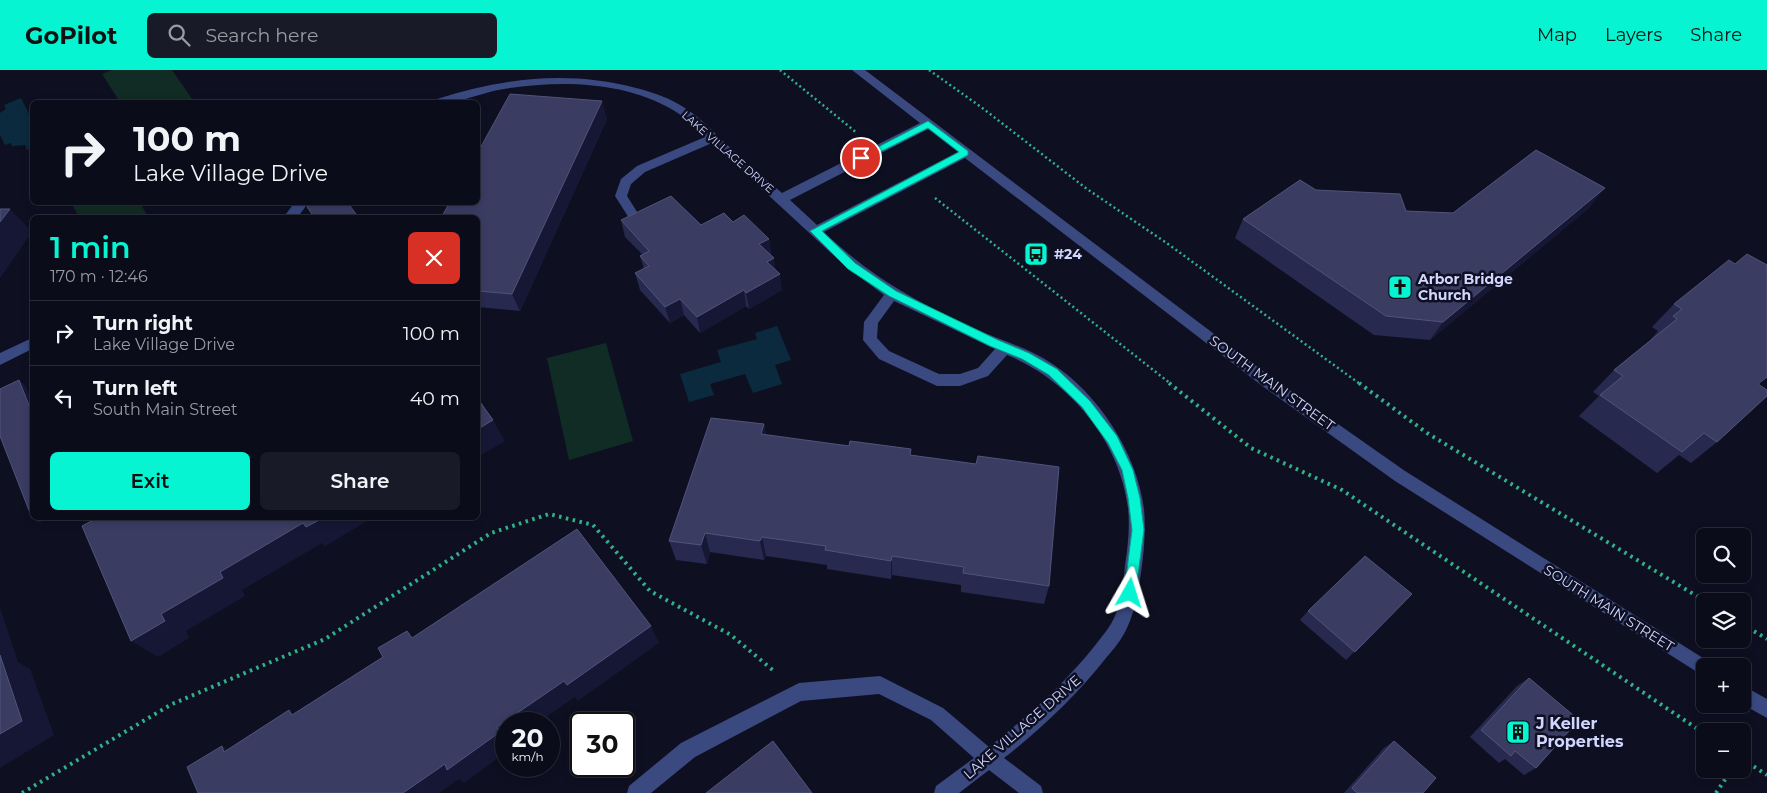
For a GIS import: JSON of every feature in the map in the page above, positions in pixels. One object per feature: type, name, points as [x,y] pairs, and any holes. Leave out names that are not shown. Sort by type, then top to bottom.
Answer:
[{"type":"street","name":"SOUTH MAIN STREET","points":[[858,70],[1266,381],[1400,476],[1696,663]]},
{"type":"street","name":"LAKE VILLAGE DRIVE","points":[[447,100],[483,89],[521,82],[557,80],[594,82],[627,88],[658,98],[685,112],[781,199],[851,266],[892,294],[1025,356],[1053,372],[1086,404],[1112,440],[1127,470],[1134,498],[1138,530],[1130,593],[1118,628],[1093,662],[1067,691],[989,759],[943,793]]},
{"type":"street","name":"LAKE VILLAGE DRIVE","points":[[781,199],[928,124]]},
{"type":"street","points":[[633,215],[621,196],[625,182],[642,169],[713,138]]},
{"type":"street","points":[[815,231],[965,153]]},
{"type":"street","points":[[292,215],[300,205]]},
{"type":"street","points":[[892,294],[871,322],[870,340],[884,355],[937,380],[960,380],[983,372],[1005,348]]},
{"type":"street","points":[[0,359],[30,346]]},
{"type":"street","points":[[636,793],[688,750],[799,692],[880,685],[937,714],[989,759],[1034,793]]},
{"type":"street","points":[[1751,699],[1767,709]]},
{"type":"path","points":[[780,70],[877,150]]},
{"type":"path","points":[[929,70],[981,107],[1087,189],[1168,244],[1427,433],[1696,597]]},
{"type":"path","points":[[912,180],[1251,448],[1342,490],[1696,728]]},
{"type":"path","points":[[22,793],[172,704],[324,639],[491,533],[549,514],[593,525],[650,591],[731,635],[799,692]]},
{"type":"path","points":[[1751,630],[1767,640]]},
{"type":"path","points":[[1751,765],[1767,775]]},
{"type":"path","points":[[1716,793],[1726,778]]},
{"type":"green space","points":[[112,70],[172,70],[192,99],[119,100],[102,74]]},
{"type":"green space","points":[[72,205],[141,205],[147,215],[78,215]]},
{"type":"green space","points":[[606,343],[633,441],[569,460],[547,358]]},
{"type":"water","points":[[21,98],[30,116],[30,149],[27,150],[25,145],[12,146],[11,143],[5,145],[0,135],[0,113],[6,109],[4,105]]},
{"type":"water","points":[[777,326],[791,360],[775,365],[782,384],[753,393],[745,374],[710,384],[714,395],[689,402],[680,374],[721,362],[717,350],[757,339],[755,333]]},
{"type":"building","points":[[510,94],[602,101],[512,294],[480,291],[480,215],[443,215],[448,205],[480,205],[480,148]]},
{"type":"building","name":"Arbor Bridge Church","points":[[1536,150],[1605,188],[1443,322],[1386,316],[1243,219],[1300,180],[1316,190],[1400,194],[1406,211],[1453,213]]},
{"type":"building","points":[[671,196],[701,225],[724,213],[733,222],[744,215],[769,239],[759,244],[774,258],[767,262],[780,274],[746,293],[744,290],[697,317],[680,299],[665,307],[635,273],[649,266],[640,256],[649,251],[621,220]]},
{"type":"building","points":[[311,205],[349,205],[357,215],[310,215],[312,214],[307,207]]},
{"type":"building","points":[[0,209],[10,209],[0,222]]},
{"type":"building","points":[[1747,254],[1767,265],[1767,377],[1758,384],[1767,390],[1767,396],[1717,442],[1704,433],[1682,452],[1600,395],[1623,376],[1614,370],[1677,319],[1673,316],[1682,309],[1674,304],[1729,260],[1735,264]]},
{"type":"building","points":[[19,380],[30,408],[30,513],[0,436],[0,389]]},
{"type":"building","points":[[480,402],[493,420],[480,428]]},
{"type":"building","points":[[711,418],[764,424],[761,434],[849,446],[850,441],[911,449],[910,455],[976,464],[978,456],[1059,467],[1049,586],[963,573],[964,567],[892,556],[891,561],[825,550],[826,546],[762,537],[760,541],[705,533],[701,545],[669,541]]},
{"type":"building","points":[[93,520],[319,520],[306,527],[303,523],[220,572],[223,578],[161,614],[165,621],[131,641],[82,526]]},
{"type":"building","points":[[577,529],[651,626],[567,685],[564,681],[519,712],[495,712],[495,736],[447,770],[445,764],[403,793],[198,793],[187,767],[222,746],[224,752],[289,710],[292,715],[383,657],[378,648],[407,631],[412,638]]},
{"type":"building","points":[[1365,556],[1412,594],[1355,652],[1308,611]]},
{"type":"building","points":[[0,655],[22,721],[0,734]]},
{"type":"building","name":"J Keller Properties","points":[[1529,678],[1579,720],[1536,768],[1515,751],[1511,756],[1481,730]]},
{"type":"building","points":[[773,741],[812,793],[706,793]]},
{"type":"building","points":[[1394,741],[1436,778],[1423,793],[1357,793],[1352,788]]},
{"type":"place","name":"#24","points":[[1036,254]]},
{"type":"place","name":"Arbor Bridge Church","points":[[1400,287]]},
{"type":"place","name":"J Keller Properties","points":[[1518,732]]},
{"type":"route","points":[[861,158],[928,124],[965,153],[815,231],[851,266],[892,294],[1025,356],[1053,372],[1086,404],[1112,440],[1127,470],[1134,498],[1138,530],[1130,593]]}]
